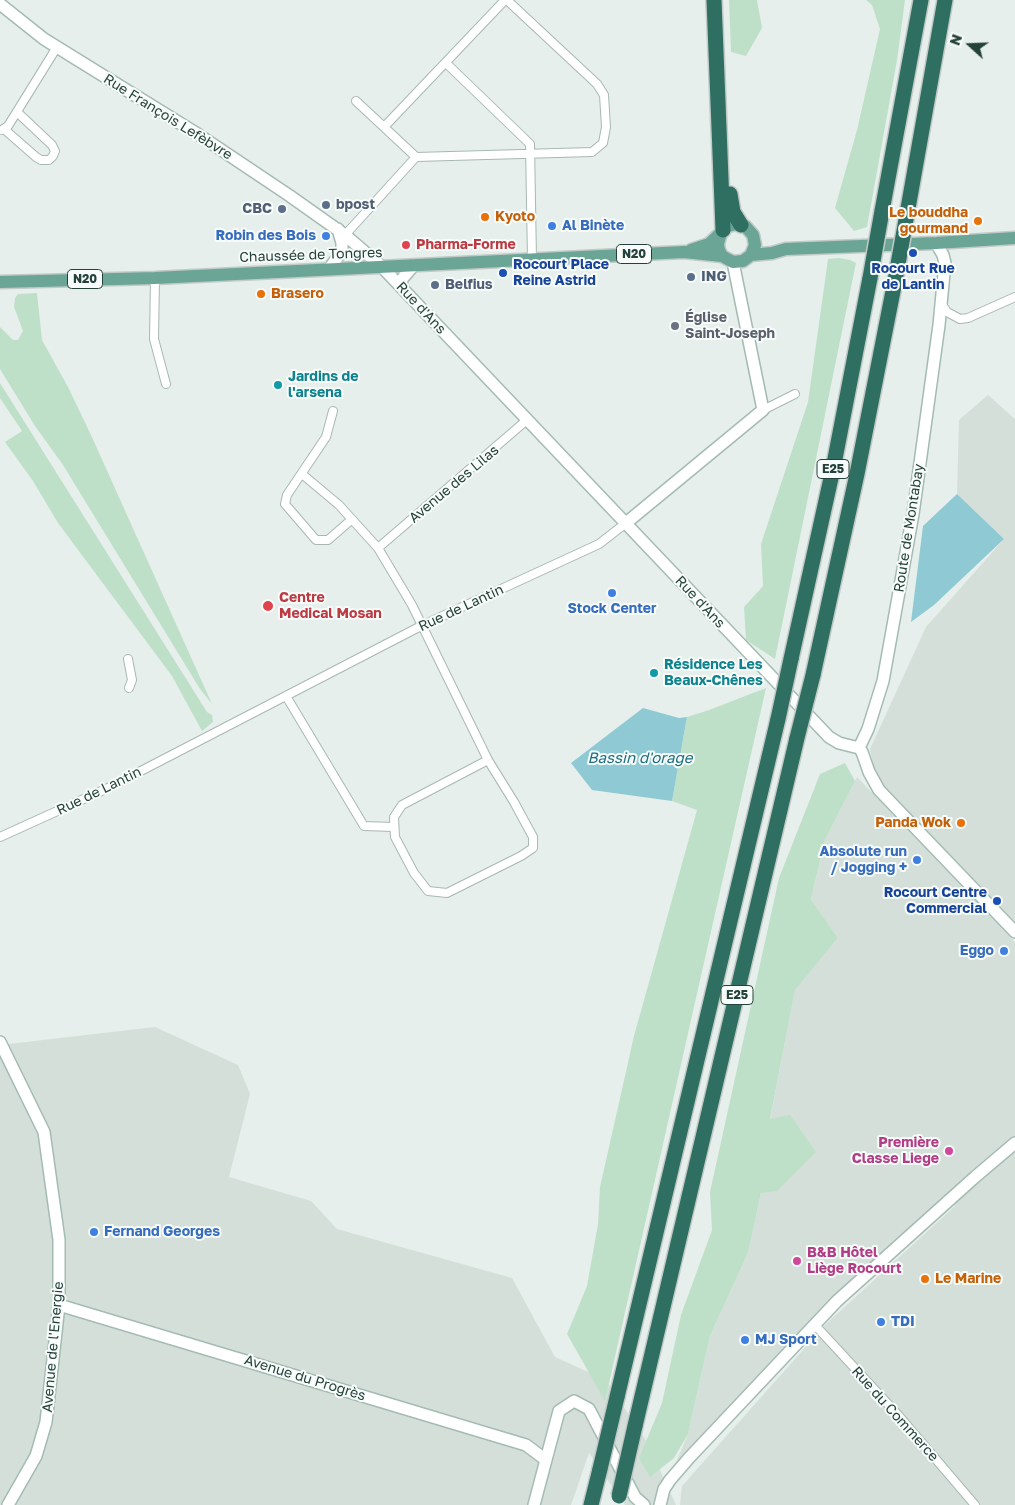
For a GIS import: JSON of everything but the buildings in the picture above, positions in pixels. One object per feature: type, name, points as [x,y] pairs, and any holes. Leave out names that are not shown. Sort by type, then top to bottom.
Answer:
[{"type":"highway","points":[[714,0],[722,231]]},
{"type":"highway","points":[[722,0],[730,198],[733,212],[741,225]]},
{"type":"highway","name":"E25","points":[[591,1505],[778,719],[833,469],[921,0]]},
{"type":"highway","name":"E25","points":[[618,1501],[813,675],[858,474],[895,281],[945,0]]},
{"type":"main road","name":"Chaussée de Tongres","points":[[684,252],[709,244],[722,231],[732,225],[741,225]]},
{"type":"main road","points":[[741,225],[751,231],[755,240],[751,255]]},
{"type":"main road","points":[[722,231],[718,244],[728,259]]},
{"type":"main road","name":"Chaussée de Tongres","points":[[0,282],[155,278],[684,252],[743,261],[751,255],[786,249],[936,244],[1015,238]]},
{"type":"main road","name":"Chaussée de Tongres","points":[[755,240],[786,249]]},
{"type":"street","points":[[329,269],[342,251],[342,232],[416,157],[592,152],[603,143],[606,127],[604,94],[597,84],[506,0],[385,126]]},
{"type":"street","name":"Rue François Lefèbvre","points":[[0,4],[30,29],[199,135],[342,232],[382,266]]},
{"type":"street","points":[[17,112],[52,145],[55,151],[49,160],[36,158],[2,130],[8,126],[57,47]]},
{"type":"street","points":[[446,63],[530,144],[532,260]]},
{"type":"street","points":[[356,100],[416,157]]},
{"type":"street","name":"Route de Montabay","points":[[859,748],[868,729],[879,696],[913,514],[939,325],[945,264],[944,255],[936,244]]},
{"type":"street","points":[[728,259],[762,410],[796,394]]},
{"type":"street","points":[[401,286],[402,279],[414,265]]},
{"type":"street","name":"Rue d'Ans","points":[[382,266],[829,737],[839,743],[859,748]]},
{"type":"street","points":[[155,278],[154,339],[166,384]]},
{"type":"street","points":[[941,303],[947,312],[960,319],[968,318],[1015,297]]},
{"type":"street","name":"Rue de Lantin","points":[[0,837],[108,788],[421,626],[599,544],[762,410]]},
{"type":"street","points":[[333,411],[326,437],[287,495],[285,504],[316,540],[328,540],[352,520]]},
{"type":"street","name":"Avenue des Lilas","points":[[378,548],[528,419]]},
{"type":"street","points":[[302,474],[339,505],[378,548],[412,605],[488,760],[533,837],[533,848],[521,856],[446,893],[428,891],[414,873],[395,837],[394,818],[402,805],[488,760]]},
{"type":"street","points":[[128,659],[132,680],[129,688]]},
{"type":"street","points":[[286,696],[364,826],[394,827]]},
{"type":"street","points":[[859,748],[868,772],[879,790],[1015,932]]},
{"type":"street","name":"Avenue de l'Energie","points":[[0,1042],[44,1132],[58,1240],[59,1305],[46,1422],[36,1456],[8,1505]]},
{"type":"street","points":[[660,1505],[664,1490],[682,1465],[814,1324],[844,1294],[974,1177],[1015,1143]]},
{"type":"street","name":"Avenue du Progrès","points":[[59,1305],[526,1444],[546,1460]]},
{"type":"street","name":"Rue du Commerce","points":[[814,1324],[899,1416],[975,1505]]},
{"type":"street","points":[[534,1505],[559,1412],[574,1401],[589,1409],[635,1497],[644,1505]]},
{"type":"shaded area","points":[[988,395],[1015,419],[1015,930],[884,787],[874,769],[870,749],[926,627],[1004,539],[957,494],[959,420]]},
{"type":"shaded area","points":[[857,777],[1015,942],[1015,1505],[680,1505],[682,1486],[827,1323],[955,1206],[947,1196],[676,1462],[688,1434],[710,1336],[748,1253],[761,1193],[770,1120],[795,989],[838,938],[811,899],[825,840]]},
{"type":"shaded area","points":[[155,1027],[238,1065],[250,1094],[229,1177],[311,1201],[337,1229],[512,1278],[555,1357],[606,1380],[647,1442],[676,1505],[625,1505],[589,1453],[571,1505],[0,1505],[0,1045]]},
{"type":"green space","points":[[729,0],[757,0],[762,28],[746,56],[731,52]]},
{"type":"green space","points":[[866,0],[905,0],[897,60],[867,227],[854,231],[835,208],[857,130],[880,29],[872,5]]},
{"type":"green space","points":[[839,258],[856,263],[775,659],[746,640],[744,607],[763,586],[761,544],[808,402],[828,259]]},
{"type":"green space","points":[[37,293],[42,340],[68,387],[91,435],[212,704],[200,689],[63,465],[35,426],[0,369],[0,327],[13,340],[18,340],[23,331],[14,307],[15,298],[18,294]]},
{"type":"green space","points":[[0,383],[207,712],[212,715],[213,722],[202,731],[172,676],[58,523],[33,481],[5,442],[22,431],[0,398]]},
{"type":"green space","points":[[766,688],[605,1401],[567,1334],[587,1286],[598,1224],[600,1187],[634,1036],[697,810],[672,801],[687,717]]},
{"type":"green space","points":[[845,763],[855,781],[825,840],[811,899],[838,938],[795,990],[770,1119],[790,1115],[816,1152],[777,1191],[761,1193],[748,1253],[710,1336],[688,1434],[674,1458],[650,1477],[639,1458],[662,1403],[681,1315],[712,1230],[710,1192],[779,878],[820,774]]},
{"type":"water","points":[[957,494],[1004,539],[934,605],[911,622],[923,526]]},
{"type":"water","name":"Bassin d'orage","points":[[643,708],[679,718],[687,717],[672,801],[592,790],[571,763]]},
{"type":"place","name":"bpost","points":[[326,205]]},
{"type":"place","name":"CBC","points":[[282,209]]},
{"type":"place","name":"Kyoto","points":[[485,217]]},
{"type":"place","name":"Le bouddha gourmand","points":[[978,221]]},
{"type":"place","name":"Al Binète","points":[[552,226]]},
{"type":"place","name":"Robin des Bois","points":[[326,236]]},
{"type":"place","name":"Pharma-Forme","points":[[406,245]]},
{"type":"place","name":"Rocourt Rue de Lantin","points":[[913,253]]},
{"type":"place","name":"Rocourt Place Reine Astrid","points":[[503,273]]},
{"type":"place","name":"ING","points":[[691,277]]},
{"type":"place","name":"Belfius","points":[[435,285]]},
{"type":"place","name":"Brasero","points":[[261,294]]},
{"type":"place","name":"Église Saint-Joseph","points":[[675,326]]},
{"type":"place","name":"Jardins de l'arsena","points":[[278,385]]},
{"type":"place","name":"Stock Center","points":[[612,593]]},
{"type":"place","name":"Centre Medical Mosan","points":[[268,606]]},
{"type":"place","name":"Résidence Les Beaux-Chênes","points":[[654,673]]},
{"type":"place","name":"Panda Wok","points":[[961,823]]},
{"type":"place","name":"Absolute run / Jogging +","points":[[917,860]]},
{"type":"place","name":"Rocourt Centre Commercial","points":[[997,901]]},
{"type":"place","name":"Eggo","points":[[1004,951]]},
{"type":"place","name":"Première Classe Liege","points":[[949,1151]]},
{"type":"place","name":"Fernand Georges","points":[[94,1232]]},
{"type":"place","name":"B&B Hôtel Liège Rocourt","points":[[797,1261]]},
{"type":"place","name":"Le Marine","points":[[925,1279]]},
{"type":"place","name":"TDI","points":[[881,1322]]},
{"type":"place","name":"MJ Sport","points":[[745,1340]]}]
